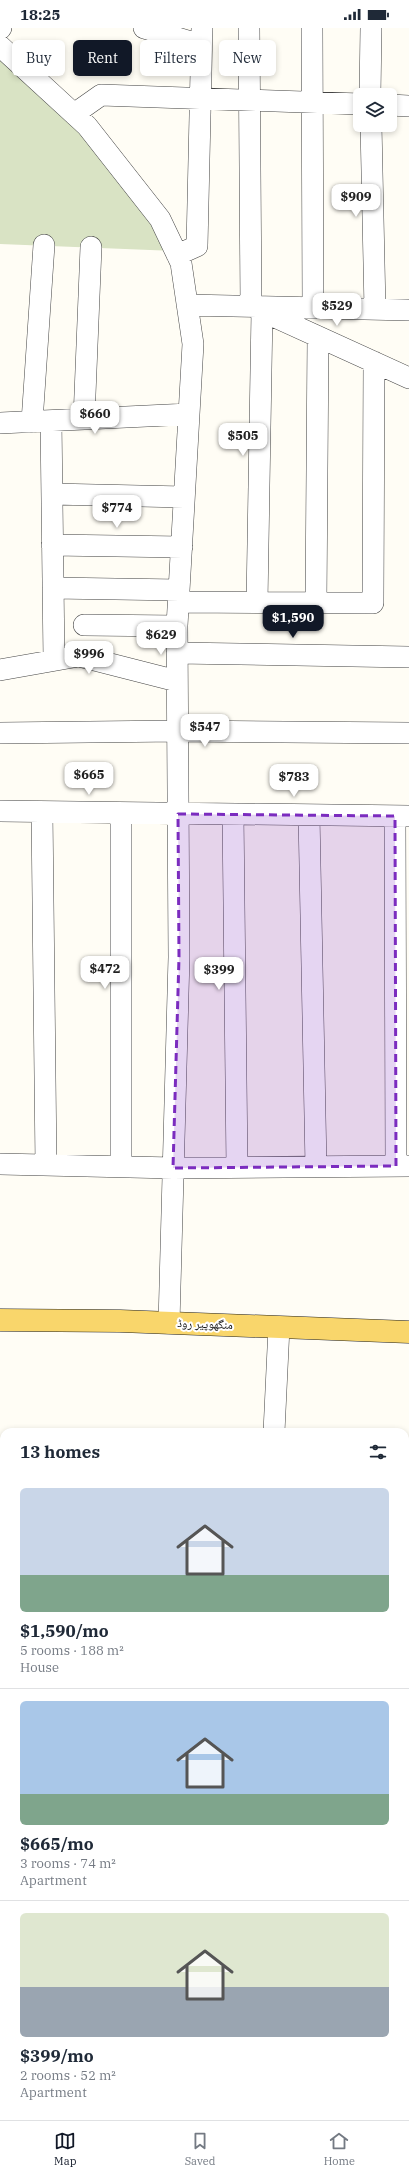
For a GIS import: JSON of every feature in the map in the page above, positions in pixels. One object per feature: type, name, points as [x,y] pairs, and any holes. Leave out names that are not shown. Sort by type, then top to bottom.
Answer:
[{"type":"main road","name":"منگھوپیر روڈ","points":[[0,1320],[169,1322],[409,1332]]},
{"type":"street","points":[[144,28],[201,36],[198,246],[177,255]]},
{"type":"street","points":[[249,28],[249,100],[257,309],[256,602]]},
{"type":"street","points":[[312,28],[311,102],[314,308]]},
{"type":"street","points":[[370,88],[371,28]]},
{"type":"street","points":[[0,46],[88,126],[160,219],[181,263],[193,344],[177,626],[179,957],[169,1322]]},
{"type":"street","points":[[74,114],[100,95],[353,104]]},
{"type":"street","points":[[397,105],[409,106]]},
{"type":"street","points":[[370,132],[375,309]]},
{"type":"street","points":[[44,245],[42,421],[52,494],[54,660]]},
{"type":"street","points":[[84,419],[91,247]]},
{"type":"street","points":[[187,305],[257,309],[314,308],[409,310]]},
{"type":"street","points":[[257,309],[409,378]]},
{"type":"street","points":[[316,603],[318,337]]},
{"type":"street","points":[[53,588],[256,602],[373,603],[374,362]]},
{"type":"street","points":[[0,423],[189,414]]},
{"type":"street","points":[[52,494],[184,497]]},
{"type":"street","points":[[52,545],[182,547]]},
{"type":"street","points":[[84,625],[177,626]]},
{"type":"street","points":[[177,653],[409,657]]},
{"type":"street","points":[[0,670],[79,656],[178,681]]},
{"type":"street","points":[[0,733],[178,731],[409,733]]},
{"type":"street","points":[[0,812],[402,816],[402,1166],[173,1168],[0,1164]]},
{"type":"street","points":[[42,812],[46,1165]]},
{"type":"street","points":[[121,813],[121,1167]]},
{"type":"street","points":[[233,814],[237,1167]]},
{"type":"street","points":[[308,814],[316,1166]]},
{"type":"street","points":[[274,1428],[279,1327]]},
{"type":"highlighted area","points":[[178,814],[395,816],[396,1166],[173,1168],[179,957]]},
{"type":"green space","points":[[0,47],[12,58],[12,76],[32,76],[88,126],[175,251],[0,244]]}]
